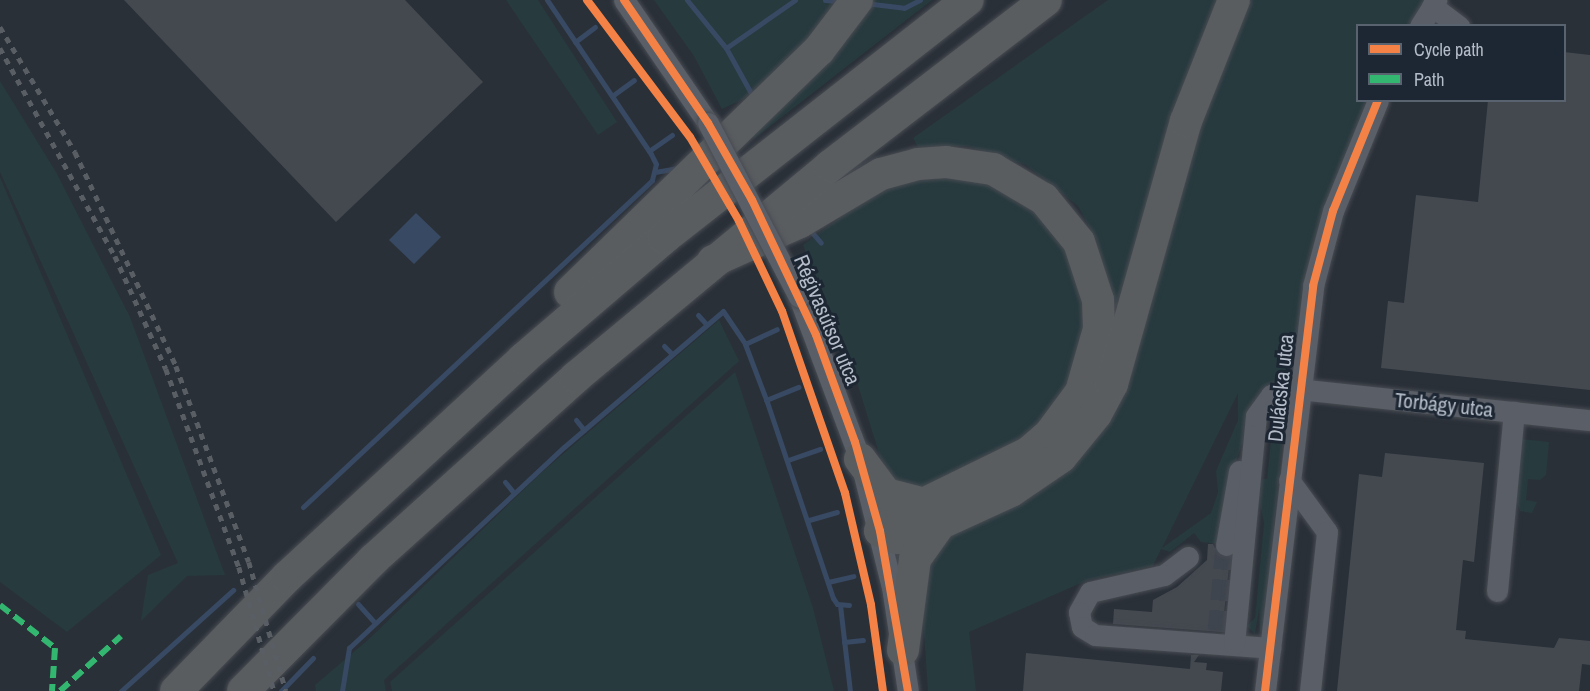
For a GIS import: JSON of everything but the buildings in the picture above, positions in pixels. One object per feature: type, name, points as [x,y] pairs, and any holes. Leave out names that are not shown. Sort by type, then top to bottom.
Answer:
[{"type":"highway","points":[[523,359],[541,321],[795,75],[857,0]]},
{"type":"highway","points":[[176,691],[295,570],[523,359],[664,238],[968,0]]},
{"type":"highway","points":[[243,691],[439,499],[713,261],[1046,0]]},
{"type":"highway","points":[[860,459],[886,494],[935,512],[1035,478],[1061,457],[1096,414],[1128,341],[1186,121],[1234,0]]},
{"type":"highway","points":[[713,261],[800,222],[881,174],[918,164],[946,162],[993,169],[1019,181],[1064,218],[1092,270],[1098,300],[1099,329],[1081,392],[1050,434],[1028,453],[935,512],[906,538],[880,531]]},
{"type":"highway","points":[[903,650],[915,559],[935,512]]},
{"type":"street","name":"Régivasútsor utca","points":[[624,0],[708,123],[799,297],[860,459],[880,531],[903,650],[908,691]]},
{"type":"street","points":[[1421,24],[1434,3],[1457,24]]},
{"type":"street","name":"Dulácska utca","points":[[1265,691],[1298,389],[1322,245],[1377,102]]},
{"type":"street","points":[[1226,545],[1230,501],[1256,416],[1272,395],[1298,389]]},
{"type":"street","name":"Torbágy utca","points":[[1298,389],[1590,420]]},
{"type":"street","points":[[1497,591],[1514,412]]},
{"type":"street","points":[[1230,641],[1257,515],[1247,485],[1256,416]]},
{"type":"street","points":[[1289,480],[1327,532],[1310,691]]},
{"type":"street","points":[[1188,557],[1164,575],[1090,592],[1081,604],[1079,621],[1095,635],[1230,641],[1271,648]]},
{"type":"green space","points":[[506,0],[538,0],[617,122],[598,135]]},
{"type":"green space","points":[[654,0],[845,0],[763,90],[722,109],[694,56]]},
{"type":"green space","points":[[872,0],[932,0],[755,138],[751,135],[855,27]]},
{"type":"green space","points":[[1108,0],[1221,0],[1174,106],[1139,249],[1115,320],[1097,241],[1078,206],[1026,165],[968,146],[918,147],[913,138]]},
{"type":"green space","points":[[1249,0],[1427,0],[1411,24],[1356,24],[1356,102],[1368,102],[1321,219],[1290,368],[1255,403],[1230,481],[1218,544],[1201,542],[1194,533],[1170,552],[1161,549],[1153,566],[1088,580],[969,632],[976,691],[928,691],[923,618],[928,558],[940,539],[1048,481],[1222,54]],"holes":[[[1238,393],[1238,420],[1216,471],[1218,492],[1211,513],[1162,548]]]},
{"type":"green space","points":[[0,81],[56,172],[130,317],[225,575],[187,576],[141,621],[148,575],[178,563],[0,172]]},
{"type":"green space","points":[[954,171],[1022,194],[1071,250],[1088,334],[1059,410],[1026,439],[918,491],[886,476],[848,353],[803,245],[877,190]]},
{"type":"green space","points":[[0,177],[161,555],[67,632],[0,582]]},
{"type":"green space","points":[[719,320],[739,361],[384,680],[386,691],[316,691],[315,685],[369,639],[541,473]]},
{"type":"green space","points":[[735,372],[813,608],[834,691],[392,691],[390,682]]},
{"type":"green space","points":[[1286,401],[1264,628],[1260,632],[1259,609],[1255,634],[1247,626],[1255,618],[1264,523],[1255,479],[1267,479],[1273,421],[1261,419],[1266,408]]},
{"type":"green space","points":[[1522,439],[1549,442],[1546,475],[1540,480],[1528,479],[1526,500],[1537,502],[1532,513],[1520,511],[1516,500]]},
{"type":"water","points":[[416,213],[441,237],[414,264],[389,240]]},
{"type":"waterway","points":[[303,507],[652,180],[656,164],[651,154],[547,0]]},
{"type":"waterway","points":[[687,0],[726,48],[752,95],[748,100]]},
{"type":"waterway","points":[[726,48],[795,0]]},
{"type":"waterway","points":[[825,0],[839,1]]},
{"type":"waterway","points":[[873,4],[904,8],[920,0]]},
{"type":"waterway","points":[[575,42],[595,27]]},
{"type":"waterway","points":[[612,96],[634,80]]},
{"type":"waterway","points":[[649,151],[672,135]]},
{"type":"waterway","points":[[655,172],[677,168]]},
{"type":"waterway","points":[[809,229],[821,243]]},
{"type":"waterway","points":[[342,691],[349,648],[564,447],[723,311],[745,344],[767,402],[833,598],[837,604],[849,605]]},
{"type":"waterway","points":[[698,315],[707,325]]},
{"type":"waterway","points":[[745,344],[777,329]]},
{"type":"waterway","points":[[664,346],[672,354]]},
{"type":"waterway","points":[[766,400],[799,387]]},
{"type":"waterway","points":[[576,420],[584,430]]},
{"type":"waterway","points":[[788,460],[820,449]]},
{"type":"waterway","points":[[505,482],[514,493]]},
{"type":"waterway","points":[[809,520],[837,512]]},
{"type":"waterway","points":[[828,582],[853,576]]},
{"type":"waterway","points":[[121,691],[233,590]]},
{"type":"waterway","points":[[358,604],[375,623]]},
{"type":"waterway","points":[[840,605],[850,691]]},
{"type":"waterway","points":[[844,642],[863,640]]},
{"type":"waterway","points":[[281,691],[313,658]]},
{"type":"tunnel","points":[[1218,631],[1226,545]]},
{"type":"railway","points":[[0,27],[75,152],[176,366],[249,562],[286,691]]},
{"type":"railway","points":[[0,48],[115,256],[166,369],[239,567],[274,691]]},
{"type":"marked path","points":[[0,605],[55,648],[52,691]]},
{"type":"marked path","points":[[60,691],[121,636]]},
{"type":"cycle path","points":[[587,0],[690,137],[739,221],[782,311],[845,493],[871,605],[883,691]]},
{"type":"cycle path","points":[[624,0],[708,123],[752,200],[816,335],[855,442],[880,531],[908,691]]},
{"type":"cycle path","points":[[1265,691],[1313,286],[1333,211],[1377,102]]}]
